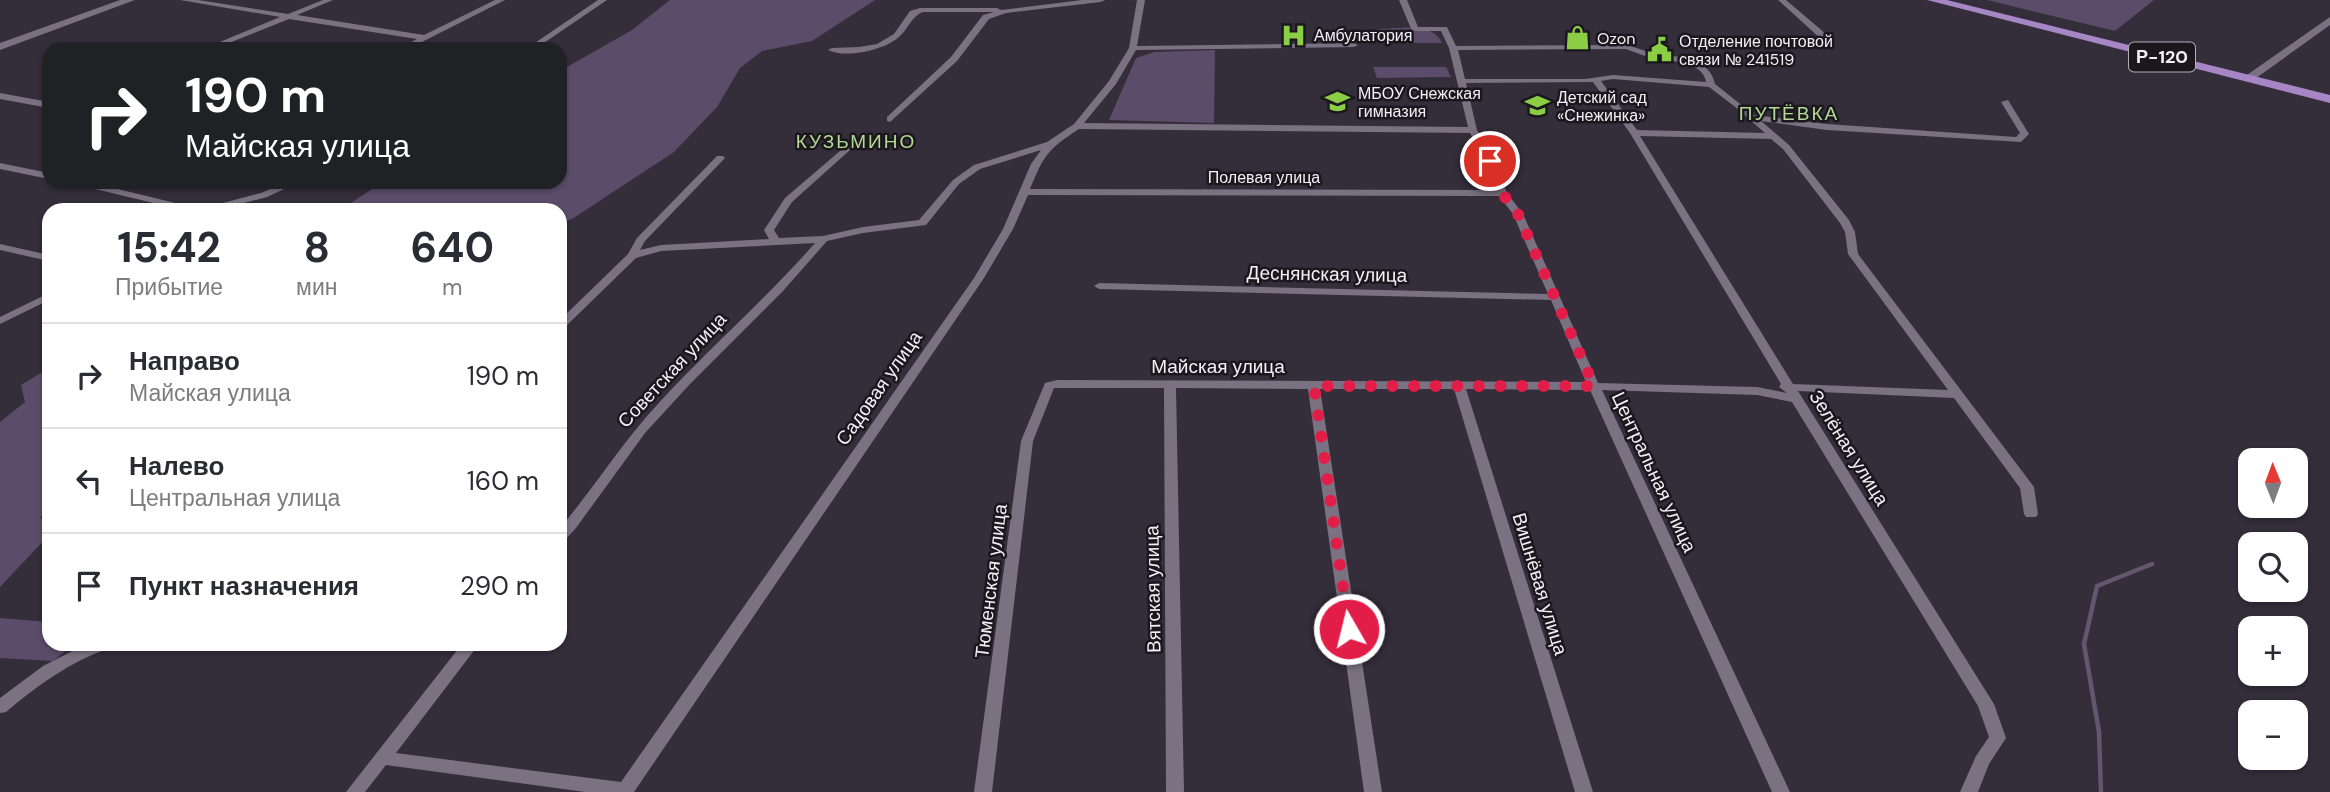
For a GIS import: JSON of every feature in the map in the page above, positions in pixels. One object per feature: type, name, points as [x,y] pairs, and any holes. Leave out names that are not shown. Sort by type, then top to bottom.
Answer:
[{"type":"main road","points":[[0,47],[130,0]]},
{"type":"main road","name":"Р-120","points":[[1933,0],[2330,100]]},
{"type":"main road","points":[[2248,79],[2330,20]]},
{"type":"main road","points":[[2269,84],[2271,72],[2330,25]]},
{"type":"street","points":[[184,0],[426,38]]},
{"type":"street","points":[[224,42],[329,0]]},
{"type":"street","points":[[417,42],[501,0]]},
{"type":"street","points":[[540,42],[603,0]]},
{"type":"street","points":[[832,50],[886,46],[903,30],[913,13],[923,10],[1005,11],[1101,0]]},
{"type":"street","name":"Садовая улица","points":[[625,791],[979,278],[1008,229],[1036,164],[1050,144],[1077,127],[1113,82],[1133,48],[1141,0]]},
{"type":"street","points":[[1403,0],[1415,29],[1444,29],[1453,48],[1626,47],[1646,54],[1670,56],[1701,69],[1712,80],[1711,85]]},
{"type":"street","points":[[1782,0],[1823,36]]},
{"type":"street","points":[[890,119],[954,59],[986,17],[1005,11]]},
{"type":"street","points":[[1133,48],[1354,45]]},
{"type":"street","name":"Центральная улица","points":[[1453,48],[1473,130],[1490,161],[1502,193],[1518,214],[1553,297],[1781,792]]},
{"type":"street","points":[[1461,81],[1596,80],[1613,77],[1711,85],[1786,147],[1850,232],[1853,254],[2027,487],[2031,514]]},
{"type":"street","points":[[1596,80],[1632,131],[1769,133]]},
{"type":"street","points":[[0,96],[42,104]]},
{"type":"street","points":[[1753,117],[1783,123],[2018,140],[2025,134],[2005,102]]},
{"type":"street","points":[[1769,133],[1767,126],[1783,123]]},
{"type":"street","points":[[1077,127],[1473,130]]},
{"type":"street","name":"Зелёная улица","points":[[1632,131],[1986,704],[1998,738],[1982,761],[1969,792]]},
{"type":"street","points":[[632,256],[661,248],[823,239],[863,230],[922,223],[956,182],[977,167],[1050,144]]},
{"type":"street","points":[[775,240],[769,230],[788,200],[846,148]]},
{"type":"street","points":[[567,319],[632,256],[641,240],[720,158]]},
{"type":"street","points":[[0,166],[42,175]]},
{"type":"street","points":[[110,189],[167,203]]},
{"type":"street","points":[[233,203],[278,189]]},
{"type":"street","name":"Полевая улица","points":[[1026,192],[1502,193]]},
{"type":"street","name":"Советская улица","points":[[567,529],[585,510],[640,431],[790,280],[823,239]]},
{"type":"street","points":[[0,247],[42,256]]},
{"type":"street","name":"Деснянская улица","points":[[1099,286],[1553,297]]},
{"type":"street","points":[[0,321],[42,300]]},
{"type":"street","name":"Майская улица","points":[[1056,384],[1594,386],[1757,391]]},
{"type":"street","name":"Тюменская улица","points":[[983,792],[1027,441],[1045,392],[1049,386],[1056,384]]},
{"type":"street","name":"Вятская улица","points":[[1170,386],[1175,792]]},
{"type":"street","points":[[1314,386],[1373,792]]},
{"type":"street","points":[[1757,391],[1788,386],[1955,394]]},
{"type":"street","name":"Вишнёвая улица","points":[[1459,387],[1584,792]]},
{"type":"street","points":[[1757,391],[1796,399]]},
{"type":"street","points":[[0,707],[42,672],[81,651]]},
{"type":"street","points":[[355,792],[466,651]]},
{"type":"street","points":[[383,758],[625,791]]},
{"type":"shaded area","points":[[670,0],[875,0],[812,41],[762,51],[740,68],[717,107],[674,152],[572,219],[567,221],[567,203],[351,203],[372,189],[567,189],[567,67],[632,30]]},
{"type":"shaded area","points":[[1987,0],[2154,0],[2115,31]]},
{"type":"shaded area","points":[[1378,29],[1423,29],[1437,36],[1442,43],[1384,43]]},
{"type":"shaded area","points":[[1215,50],[1214,123],[1109,120],[1136,58],[1154,52]]},
{"type":"shaded area","points":[[1373,67],[1446,67],[1451,77],[1377,78]]},
{"type":"shaded area","points":[[42,372],[42,542],[0,587],[0,422],[25,402],[21,385]]},
{"type":"shaded area","points":[[0,618],[42,621],[42,651],[65,651],[53,661],[0,658]]},
{"type":"waterway","points":[[2101,792],[2099,732],[2084,644],[2097,586],[2152,564]]},
{"type":"place","name":"Амбулатория","points":[[1294,35]]},
{"type":"place","name":"Ozon","points":[[1577,38]]},
{"type":"place","name":"Отделение почтовой связи № 241519","points":[[1659,50]]},
{"type":"place","name":"МБОУ Снежская гимназия","points":[[1338,102]]},
{"type":"place","name":"Детский сад «Снежинка»","points":[[1537,106]]},
{"type":"district","name":"ПУТЁВКА","points":[[1789,113]]},
{"type":"district","name":"КУЗЬМИНО","points":[[856,141]]},
{"type":"route","points":[[1349,629],[1314,386],[1594,386],[1518,214],[1502,193],[1490,161]]}]
